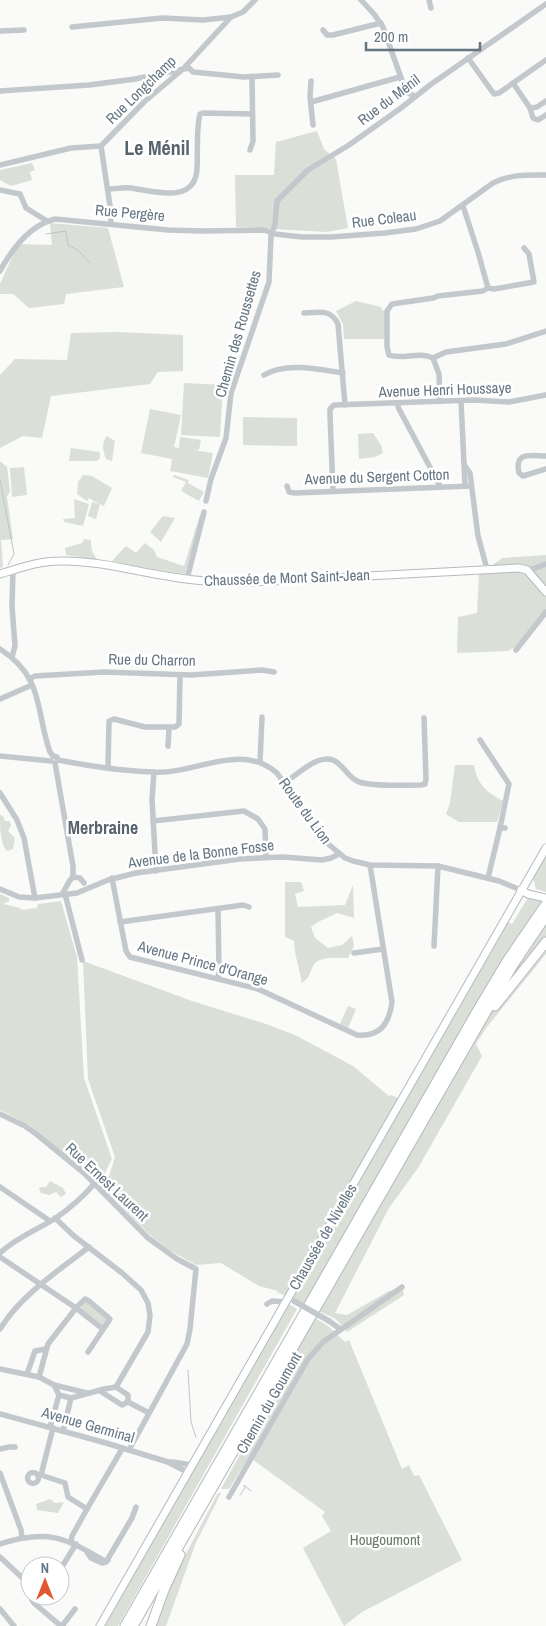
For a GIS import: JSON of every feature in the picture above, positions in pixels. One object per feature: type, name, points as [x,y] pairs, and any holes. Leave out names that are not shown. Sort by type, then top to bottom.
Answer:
[{"type":"highway","points":[[125,1626],[543,897]]},
{"type":"highway","points":[[133,1626],[482,1018],[513,965],[546,916]]},
{"type":"highway","points":[[482,1018],[493,1008],[546,942]]},
{"type":"highway","points":[[151,1626],[164,1590],[194,1528],[198,1514]]},
{"type":"main road","name":"Chaussée de Mont Saint-Jean","points":[[0,574],[48,562],[74,561],[212,582],[254,582],[486,569],[519,568],[527,570]]},
{"type":"main road","points":[[527,570],[546,592]]},
{"type":"main road","name":"Chaussée de Nivelles","points":[[100,1626],[187,1472],[289,1300],[546,848]]},
{"type":"main road","points":[[528,879],[532,890],[543,897]]},
{"type":"main road","name":"Route du Lion","points":[[521,890],[543,897]]},
{"type":"street","name":"Rue Longchamp","points":[[111,224],[101,146],[144,102],[183,69],[231,17],[243,12],[255,0]]},
{"type":"street","points":[[360,0],[381,23],[407,93],[416,96]]},
{"type":"street","points":[[429,0],[431,8]]},
{"type":"street","name":"Rue du Ménil","points":[[272,231],[275,224],[277,201],[308,170],[343,149],[401,108],[430,84],[546,4]]},
{"type":"street","points":[[72,27],[162,18],[188,20],[231,17]]},
{"type":"street","points":[[323,30],[327,35],[333,35],[381,23]]},
{"type":"street","points":[[0,31],[24,30]]},
{"type":"street","points":[[468,58],[492,93],[499,93],[546,60]]},
{"type":"street","points":[[0,90],[111,82],[190,68],[193,72],[205,74],[252,77],[278,75]]},
{"type":"street","points":[[250,150],[253,141],[252,77]]},
{"type":"street","points":[[311,102],[400,77]]},
{"type":"street","points":[[311,81],[313,125]]},
{"type":"street","points":[[513,83],[530,108],[530,113],[535,120],[540,119],[546,114]]},
{"type":"street","points":[[530,108],[537,107],[546,101]]},
{"type":"street","points":[[108,189],[129,188],[168,194],[181,192],[191,185],[197,175],[200,114],[252,114]]},
{"type":"street","points":[[0,165],[71,148],[101,146]]},
{"type":"street","name":"Rue Coleau","points":[[272,231],[276,234],[325,237],[408,231],[440,221],[493,183],[502,179],[514,175],[546,175]]},
{"type":"street","points":[[0,190],[20,194],[26,208],[47,221],[19,242],[0,271]]},
{"type":"street","points":[[462,207],[488,288]]},
{"type":"street","name":"Rue Pergère","points":[[47,221],[63,219],[201,232],[272,231]]},
{"type":"street","name":"Chemin des Roussettes","points":[[206,500],[211,479],[226,438],[231,392],[269,282],[272,231]]},
{"type":"street","points":[[440,401],[439,374],[433,358],[426,355],[396,356],[389,354],[387,347],[388,308],[392,304],[534,282],[529,254],[524,248]]},
{"type":"street","points":[[304,313],[327,313],[334,316],[339,330],[345,405],[334,405],[330,410],[333,491]]},
{"type":"street","points":[[433,358],[446,352],[506,344],[546,331]]},
{"type":"street","points":[[264,375],[273,370],[284,368],[343,372]]},
{"type":"street","name":"Avenue Henri Houssaye","points":[[345,405],[461,400],[508,402],[546,395]]},
{"type":"street","points":[[461,400],[465,466],[470,474],[468,486],[486,569]]},
{"type":"street","points":[[397,403],[440,486]]},
{"type":"street","points":[[546,456],[521,457],[517,463],[519,472],[523,476],[546,469]]},
{"type":"street","name":"Avenue du Sergent Cotton","points":[[287,486],[291,493],[468,486]]},
{"type":"street","points":[[187,579],[204,512]]},
{"type":"street","name":"Chaussée de Mont Saint-Jean","points":[[527,570],[533,570],[546,564]]},
{"type":"street","points":[[12,657],[15,646],[12,606],[13,570]]},
{"type":"street","points":[[516,650],[546,612]]},
{"type":"street","points":[[0,649],[12,657],[31,682],[38,700],[48,746],[54,760],[75,877],[84,883],[96,885]]},
{"type":"street","name":"Rue du Charron","points":[[0,700],[31,682],[35,676],[78,672],[180,675],[262,670],[274,672]]},
{"type":"street","points":[[108,767],[109,721],[114,720],[145,727],[169,728],[179,724],[180,675]]},
{"type":"street","points":[[0,756],[54,760],[154,772],[235,759],[247,758],[260,762],[262,717]]},
{"type":"street","points":[[285,783],[318,760],[329,758],[339,764],[357,781],[368,784],[425,784],[424,718]]},
{"type":"street","points":[[168,746],[169,728]]},
{"type":"street","points":[[480,740],[509,784],[503,828],[488,878]]},
{"type":"street","name":"Route du Lion","points":[[260,762],[273,770],[285,783],[327,843],[339,854],[353,861],[370,864],[438,866],[488,878],[521,890]]},
{"type":"street","points":[[154,772],[152,799],[156,871]]},
{"type":"street","points":[[0,793],[17,820],[24,838],[35,898]]},
{"type":"street","points":[[153,821],[244,811],[258,819],[265,829],[266,857]]},
{"type":"street","name":"Avenue de la Bonne Fosse","points":[[81,891],[112,878],[156,871],[266,857],[322,860],[339,854]]},
{"type":"street","name":"Avenue Prince d'Orange","points":[[112,878],[126,951],[130,957],[258,989],[357,1035],[366,1036],[377,1032],[385,1024],[390,1016],[392,1002],[370,864]]},
{"type":"street","points":[[434,946],[438,866]]},
{"type":"street","points":[[75,877],[69,881],[64,894],[82,960]]},
{"type":"street","points":[[0,889],[19,897],[35,898],[81,891],[84,883]]},
{"type":"street","points":[[68,886],[73,892]]},
{"type":"street","points":[[120,922],[243,905],[249,907]]},
{"type":"street","points":[[218,909],[218,978]]},
{"type":"street","points":[[354,953],[383,949]]},
{"type":"street","name":"Rue Ernest Laurent","points":[[0,1114],[35,1133],[84,1173],[148,1238],[177,1259],[196,1269],[187,1344],[149,1413]]},
{"type":"street","points":[[94,1184],[76,1202],[53,1220],[15,1241],[0,1255],[103,1329]]},
{"type":"street","points":[[0,1187],[53,1220],[141,1290],[149,1309],[149,1326],[145,1337],[116,1387]]},
{"type":"street","points":[[0,1329],[16,1308],[41,1284],[89,1247]]},
{"type":"street","name":"Chemin du Goumont","points":[[229,1497],[308,1359],[323,1342],[340,1328],[402,1287]]},
{"type":"street","points":[[39,1376],[46,1349],[52,1338],[85,1299],[110,1319],[88,1352]]},
{"type":"street","points":[[267,1304],[272,1301],[289,1300],[340,1328]]},
{"type":"street","points":[[27,1374],[35,1351],[46,1349]]},
{"type":"street","points":[[0,1369],[39,1376],[54,1385],[87,1393]]},
{"type":"street","points":[[54,1385],[59,1395],[39,1475],[64,1483],[68,1497],[87,1509]]},
{"type":"street","points":[[59,1395],[71,1398],[116,1387],[128,1395],[128,1402]]},
{"type":"street","points":[[100,1391],[122,1405],[128,1402]]},
{"type":"street","points":[[63,1430],[71,1398]]},
{"type":"street","points":[[67,1556],[73,1543],[72,1536],[114,1462],[149,1413],[128,1402]]},
{"type":"street","name":"Avenue Germinal","points":[[0,1414],[63,1430],[168,1462],[187,1472]]},
{"type":"street","points":[[0,1449],[15,1447]]},
{"type":"street","name":"Avenue Germinal","points":[[168,1462],[192,1465]]},
{"type":"street","points":[[0,1473],[22,1537]]},
{"type":"street","points":[[0,1544],[22,1537],[47,1536],[73,1543],[87,1552],[91,1558],[104,1563],[108,1560],[132,1518],[136,1507]]},
{"type":"street","points":[[0,1557],[20,1575]]},
{"type":"street","points":[[37,1606],[56,1626]]},
{"type":"street","points":[[0,1609],[14,1626]]},
{"type":"street","points":[[42,1611],[62,1626],[75,1609]]},
{"type":"green space","points":[[317,131],[324,149],[336,159],[348,228],[327,232],[236,227],[235,175],[274,175],[276,142]]},
{"type":"green space","points":[[32,163],[35,170],[30,172],[32,180],[11,186],[0,180],[0,170]]},
{"type":"green space","points":[[50,223],[108,228],[124,287],[66,294],[64,304],[29,308],[13,294],[0,294],[0,284],[18,244],[52,245]]},
{"type":"green space","points":[[356,301],[381,307],[385,311],[385,339],[344,339],[343,324],[336,311]]},
{"type":"green space","points":[[118,332],[183,335],[183,371],[158,372],[150,384],[51,396],[42,438],[23,436],[0,448],[0,375],[15,359],[67,360],[71,333]]},
{"type":"green space","points":[[184,383],[223,385],[220,437],[181,435]]},
{"type":"green space","points":[[150,409],[181,415],[174,447],[179,448],[180,437],[201,440],[199,450],[193,450],[213,453],[208,478],[170,471],[172,459],[141,453]]},
{"type":"green space","points":[[243,417],[297,418],[297,446],[243,445]]},
{"type":"green space","points":[[373,433],[381,445],[383,453],[375,457],[359,459],[358,434]]},
{"type":"green space","points":[[107,436],[115,441],[112,461],[106,459],[103,450],[103,444]]},
{"type":"green space","points":[[71,448],[100,452],[100,458],[97,461],[69,461]]},
{"type":"green space","points":[[0,461],[7,467],[10,491],[7,497],[13,539],[1,540],[3,567],[0,568]]},
{"type":"green space","points":[[24,467],[27,495],[12,497],[10,468]]},
{"type":"green space","points":[[83,475],[92,476],[112,488],[104,506],[100,504],[96,519],[88,516],[92,502],[99,504],[89,498],[87,501],[77,494],[78,482]]},
{"type":"green space","points":[[174,475],[189,480],[188,483],[204,492],[199,501],[181,491],[186,482],[173,477]]},
{"type":"green space","points":[[74,499],[89,504],[83,526],[64,522],[63,519],[75,518]]},
{"type":"green space","points":[[200,515],[202,517],[185,574],[111,562],[126,546],[136,553],[145,543],[154,550],[157,557],[184,566]]},
{"type":"green space","points":[[163,516],[175,518],[161,542],[150,532]]},
{"type":"green space","points":[[84,539],[91,540],[92,551],[98,560],[66,555],[65,548],[82,543]]},
{"type":"green space","points":[[546,555],[546,609],[518,646],[507,651],[457,653],[458,617],[477,613],[479,575],[502,558]]},
{"type":"green space","points":[[455,765],[474,765],[480,783],[503,801],[497,822],[459,822],[446,814],[450,803]]},
{"type":"green space","points":[[0,815],[3,816],[5,821],[10,821],[11,825],[8,831],[15,838],[13,849],[7,851],[0,830]]},
{"type":"green space","points":[[546,855],[546,892],[536,889],[533,878]]},
{"type":"green space","points":[[285,882],[301,882],[304,891],[295,894],[298,907],[345,905],[353,885],[354,918],[337,913],[311,927],[315,938],[328,948],[342,945],[352,936],[354,946],[348,958],[331,958],[318,961],[302,983],[294,941],[285,937]]},
{"type":"green space","points":[[0,894],[9,898],[9,901],[3,904],[20,908],[21,910],[37,908],[38,904],[61,901],[77,957],[84,1078],[112,1159],[99,1184],[31,1126],[0,1110]]},
{"type":"green space","points":[[529,896],[546,900],[546,954],[487,1027],[476,1044],[482,1056],[418,1168],[389,1208],[335,1313],[347,1315],[389,1291],[403,1290],[404,1295],[347,1332],[336,1319],[278,1291],[259,1286],[221,1263],[196,1265],[171,1251],[151,1236],[105,1190],[115,1157],[88,1079],[83,961],[192,1001],[295,1035],[353,1066],[389,1096],[391,1095],[402,1100],[506,921],[512,924]]},
{"type":"green space","points":[[348,1006],[356,1009],[348,1028],[340,1024]]},
{"type":"green space","points":[[50,1181],[63,1188],[66,1194],[61,1197],[56,1192],[49,1195],[41,1193],[40,1187],[46,1187]]},
{"type":"green space","points":[[87,1302],[106,1317],[107,1322],[103,1325],[81,1309],[83,1303]]},
{"type":"green space","points":[[287,1303],[297,1309],[118,1626],[103,1626]]},
{"type":"green space","name":"Hougoumont","points":[[315,1318],[328,1326],[345,1342],[349,1340],[402,1469],[409,1465],[414,1476],[419,1475],[462,1560],[362,1612],[344,1626],[303,1548],[331,1531],[322,1516],[325,1512],[249,1457],[229,1489],[221,1489]]},
{"type":"green space","points":[[218,1493],[221,1493],[195,1545],[166,1626],[155,1626],[170,1584]]},
{"type":"green space","points":[[50,1499],[55,1503],[64,1502],[58,1513],[37,1510],[36,1504]]},
{"type":"waterway","points":[[46,234],[66,231],[68,245],[79,251],[90,263]]},
{"type":"waterway","points":[[0,480],[14,554],[8,565]]},
{"type":"waterway","points":[[188,1370],[191,1422],[196,1437]]},
{"type":"waterway","points":[[240,1495],[245,1488],[244,1485],[251,1491]]},
{"type":"district","name":"Le Ménil","points":[[157,148]]},
{"type":"district","name":"Merbraine","points":[[103,828]]}]
